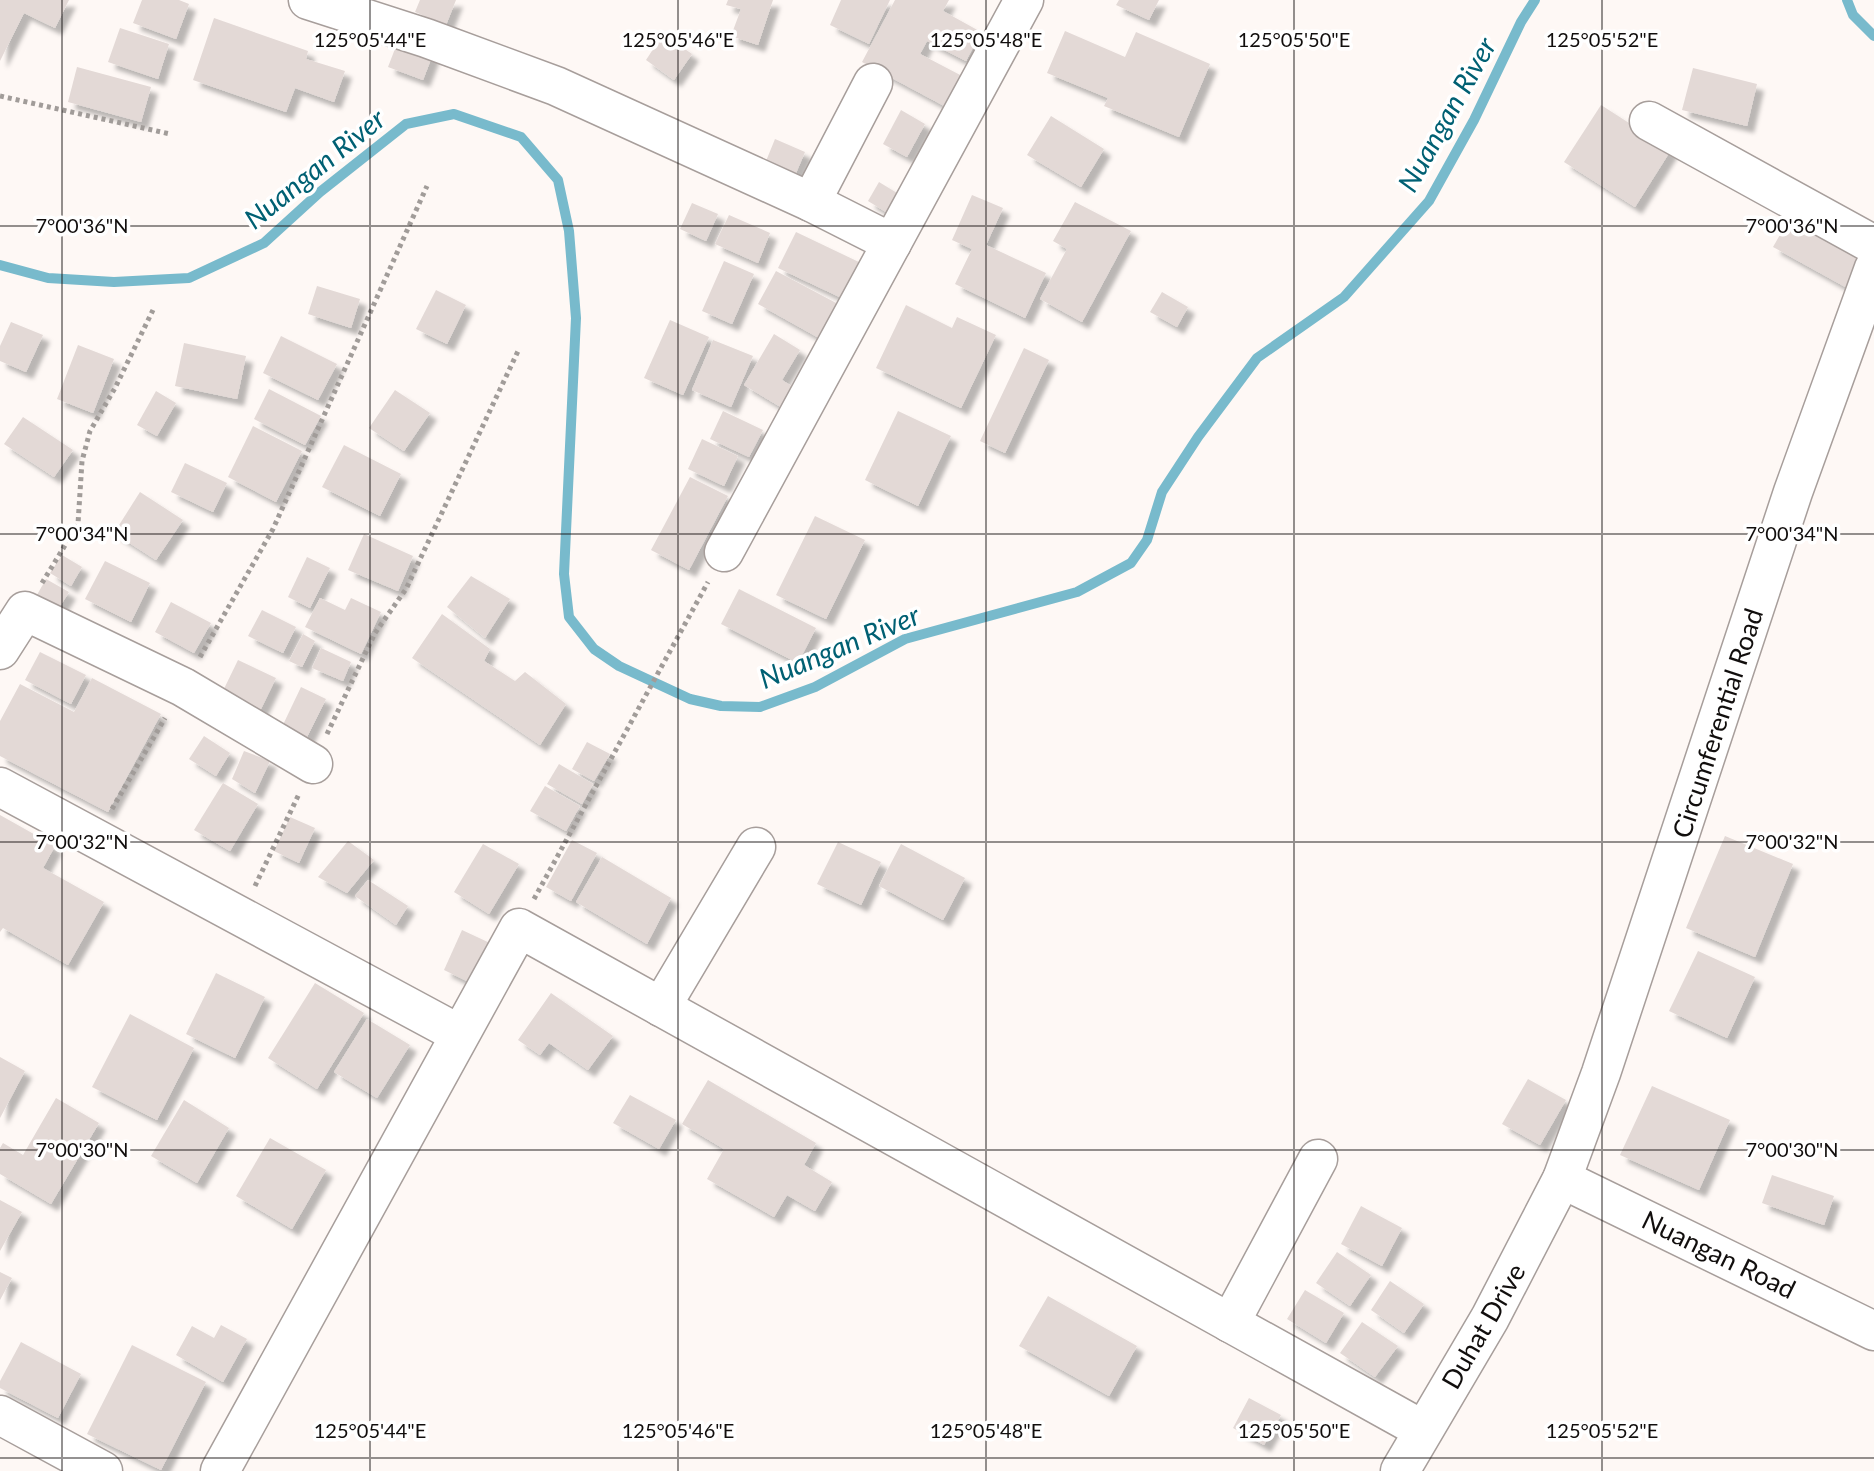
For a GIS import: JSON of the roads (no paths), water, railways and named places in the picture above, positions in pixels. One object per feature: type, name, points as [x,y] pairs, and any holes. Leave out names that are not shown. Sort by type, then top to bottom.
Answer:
[{"type":"street","points":[[308,0],[426,38],[556,86],[811,202],[892,243]]},
{"type":"street","points":[[724,552],[1024,0]]},
{"type":"street","points":[[811,202],[873,83]]},
{"type":"street","points":[[1649,121],[1874,245]]},
{"type":"street","name":"Circumferential Road","points":[[1562,1179],[1592,1100],[1793,492],[1874,268]]},
{"type":"street","points":[[0,650],[25,611],[183,687],[313,764]]},
{"type":"street","points":[[0,787],[459,1034]]},
{"type":"street","points":[[661,1007],[756,847]]},
{"type":"street","points":[[220,1471],[519,928],[1423,1430]]},
{"type":"street","points":[[1230,1323],[1318,1159]]},
{"type":"street","name":"Nuangan Road","points":[[1562,1179],[1874,1331]]},
{"type":"street","name":"Duhat Drive","points":[[1400,1471],[1490,1318],[1562,1179]]},
{"type":"street","points":[[0,1415],[103,1471]]},
{"type":"waterway","name":"Nuangan River","points":[[0,265],[48,278],[114,282],[189,278],[264,243],[320,192],[406,124],[454,114],[521,137],[558,180],[569,231],[576,318],[564,574],[569,617],[594,649],[619,666],[690,699],[721,706],[760,707],[815,687],[905,639],[1077,592],[1131,563],[1147,540],[1162,492],[1198,437],[1257,358],[1344,297],[1429,201],[1535,0]]},
{"type":"waterway","name":"Nuangan River","points":[[1847,0],[1853,15],[1874,36]]}]
